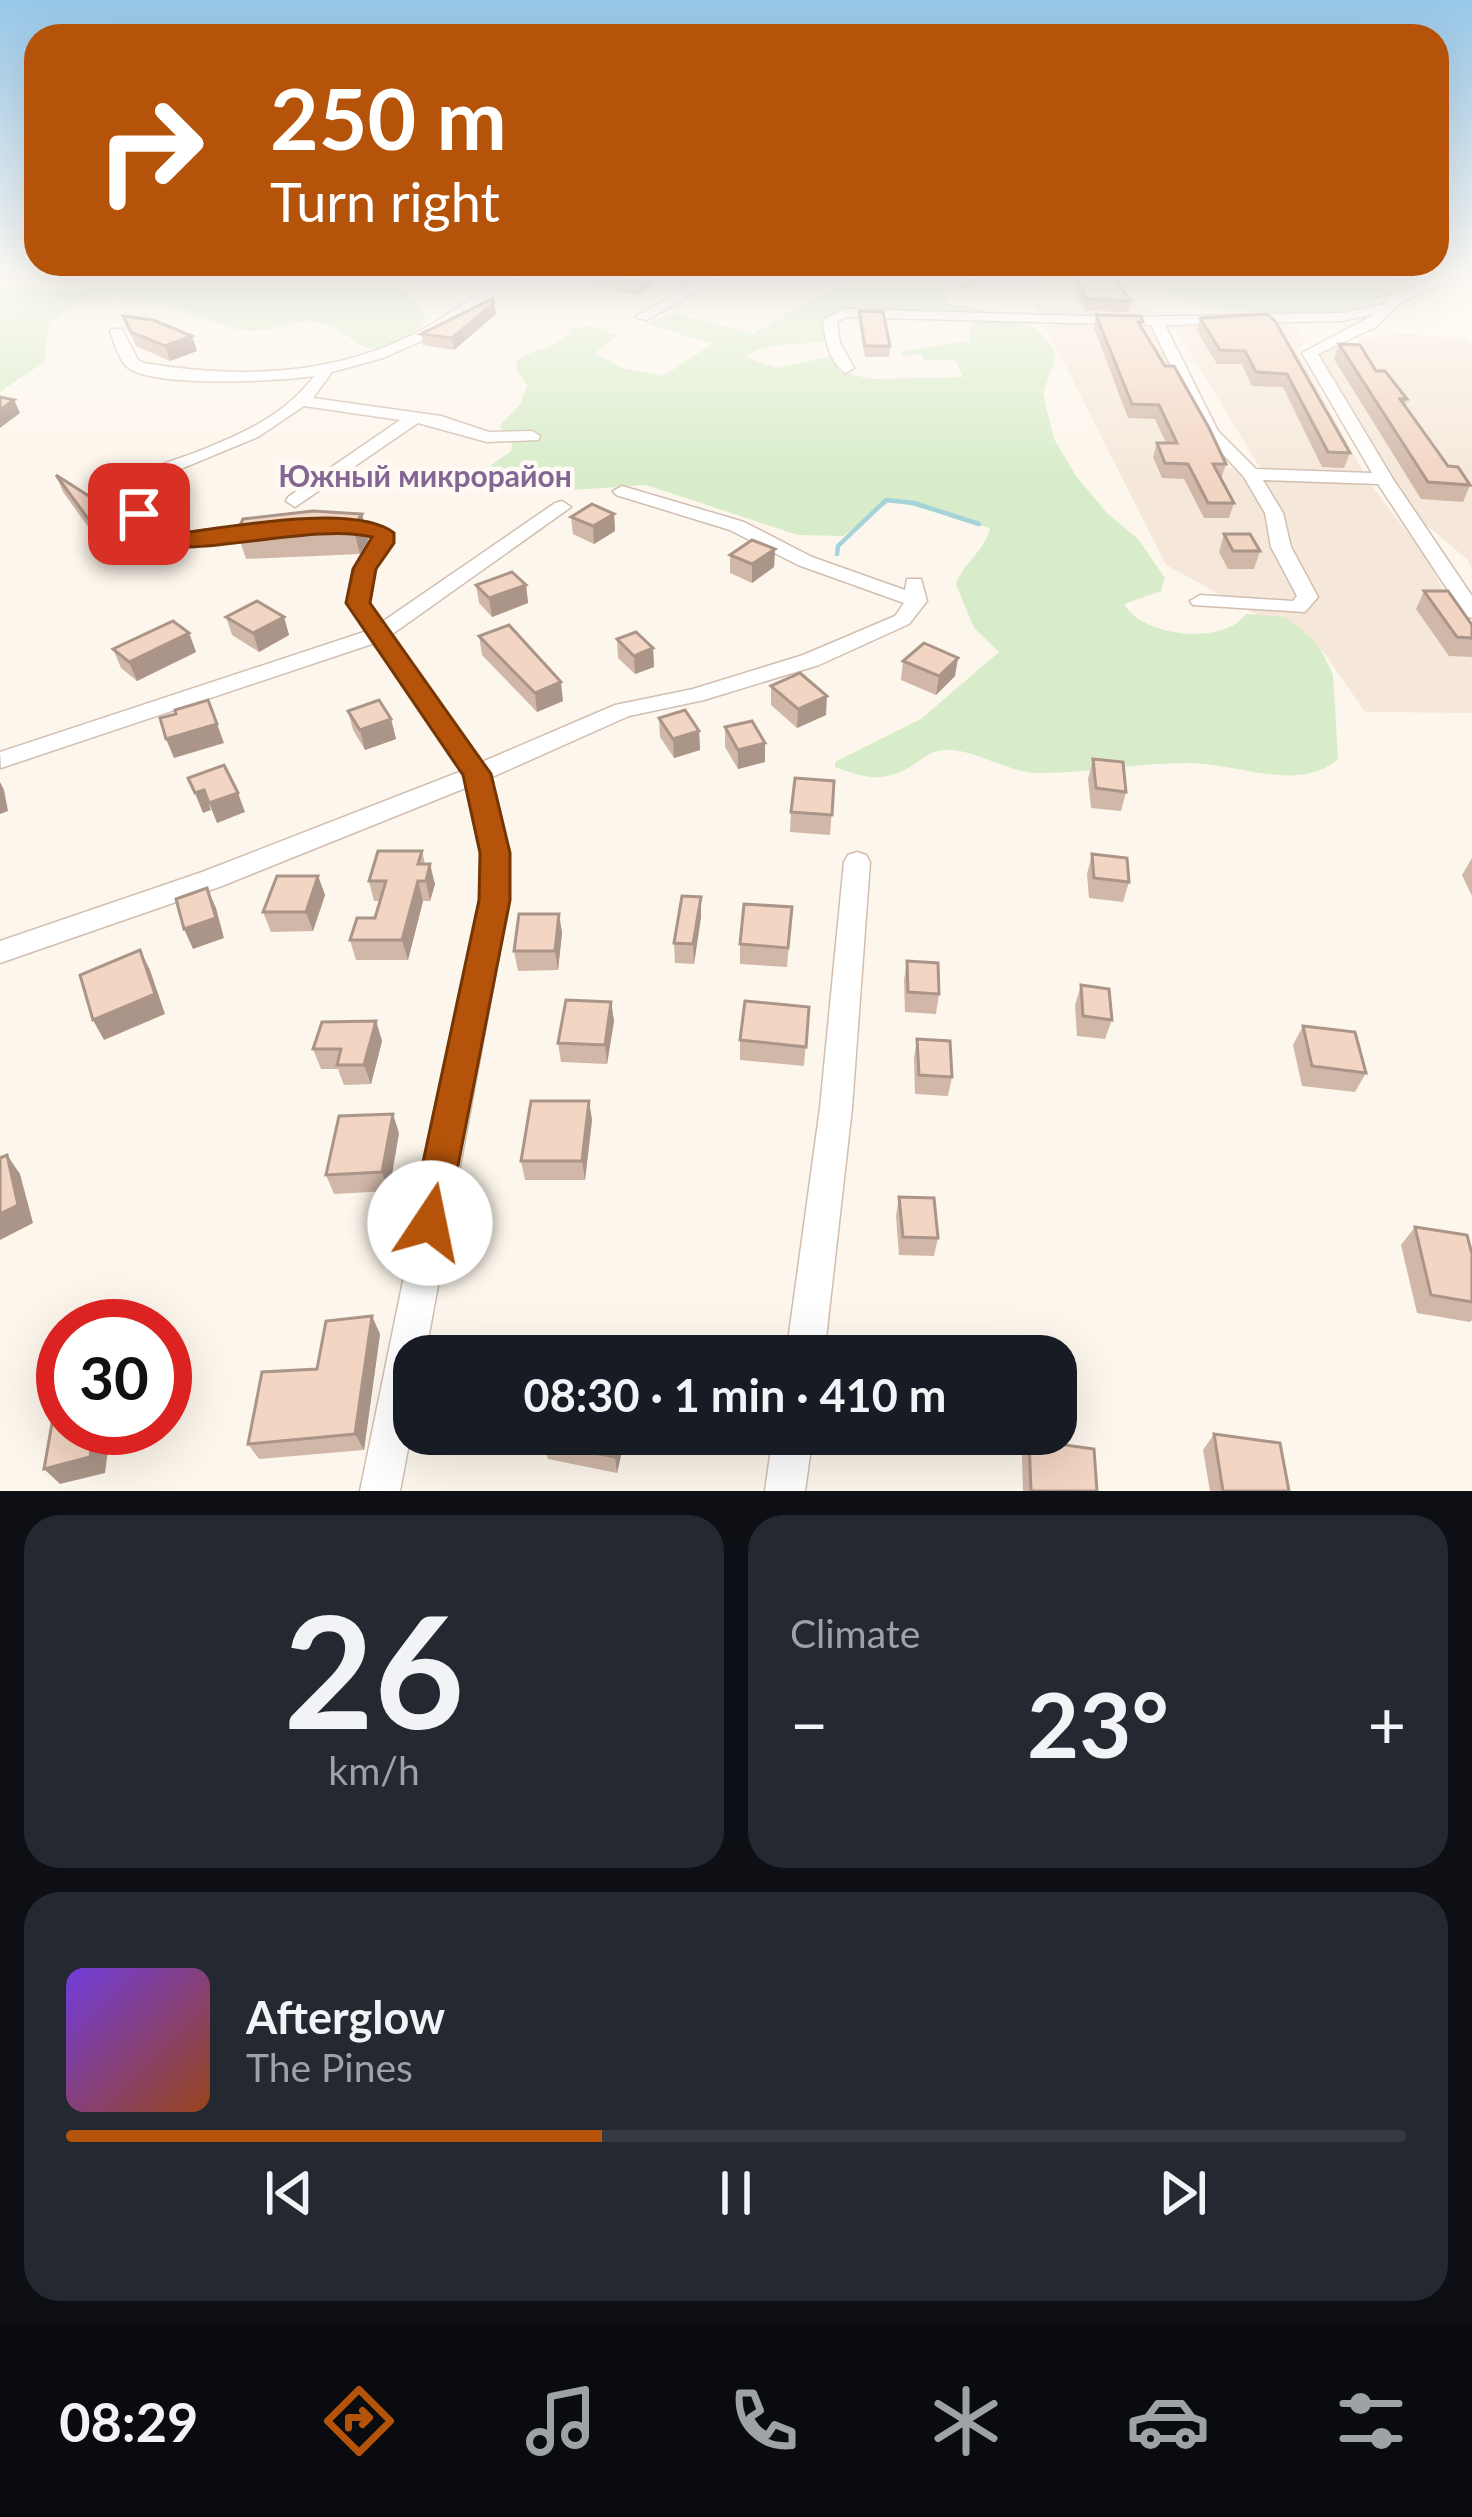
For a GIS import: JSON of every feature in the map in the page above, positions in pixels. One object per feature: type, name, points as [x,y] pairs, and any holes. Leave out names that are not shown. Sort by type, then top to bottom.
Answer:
[{"type":"street","points":[[122,343],[132,363],[243,381],[327,367],[407,343]]},
{"type":"street","points":[[833,343],[846,368]]},
{"type":"street","points":[[1167,343],[1211,433],[1251,474],[1274,513],[1281,547],[1307,597],[1298,608],[1200,601]]},
{"type":"street","points":[[1324,343],[1310,353],[1384,479],[1472,613]]},
{"type":"street","points":[[327,367],[301,401],[226,446],[139,482],[129,494],[139,514],[166,540],[356,526],[383,533],[383,543],[364,569],[358,603],[477,774],[495,853],[495,900],[380,1491]]},
{"type":"street","points":[[301,401],[454,424],[487,436],[532,436]]},
{"type":"street","points":[[295,501],[414,418]]},
{"type":"street","points":[[1251,474],[1384,479]]},
{"type":"street","points":[[0,952],[212,879],[477,774],[512,754],[623,710],[696,695],[811,660],[902,620],[915,592],[806,561],[737,526],[622,491]]},
{"type":"street","points":[[1,760],[380,634],[562,507]]},
{"type":"street","points":[[808,1335],[836,1108],[857,862]]},
{"type":"street","points":[[785,1491],[791,1455]]},
{"type":"shaded area","points":[[1054,343],[1167,343],[1222,465],[1265,478],[1372,486],[1426,557],[1472,645],[1472,713],[1365,712],[1323,651],[1166,565]]},
{"type":"shaded area","points":[[1184,343],[1304,343],[1298,353],[1363,471],[1262,471]]},
{"type":"shaded area","points":[[1353,343],[1468,343],[1472,347],[1472,569],[1467,559],[1401,504],[1312,352]]},
{"type":"green space","points":[[0,343],[47,343],[44,362],[0,392]]},
{"type":"green space","points":[[357,343],[397,343],[381,348]]},
{"type":"green space","points":[[557,343],[609,343],[594,353],[622,368],[663,376],[712,344],[707,343],[808,343],[773,346],[745,357],[777,368],[831,356],[840,372],[871,379],[963,377],[955,360],[925,360],[920,353],[903,357],[901,351],[958,343],[1048,343],[1056,356],[1043,394],[1054,439],[1076,476],[1107,513],[1138,539],[1165,578],[1161,591],[1124,604],[1148,624],[1184,633],[1220,631],[1246,614],[1285,617],[1313,639],[1333,675],[1338,759],[1305,774],[1266,774],[1187,763],[1059,773],[1016,770],[944,750],[888,776],[869,777],[835,767],[835,762],[921,719],[999,652],[974,628],[956,584],[990,528],[892,500],[843,536],[798,535],[646,485],[558,491],[491,475],[487,468],[511,451],[512,442],[499,426],[520,405],[527,385],[516,362],[531,353]]},
{"type":"building","points":[[1107,343],[1151,343],[1165,366],[1174,366],[1226,464],[1213,464],[1234,503],[1208,503],[1188,464],[1165,463],[1157,443],[1177,443],[1159,405],[1132,404]]},
{"type":"building","points":[[1215,343],[1287,343],[1350,453],[1328,452],[1287,374],[1256,372],[1245,351],[1220,350]]},
{"type":"building","points":[[1339,344],[1360,345],[1376,371],[1385,371],[1448,466],[1458,467],[1470,485],[1428,482]]},
{"type":"building","points":[[0,397],[14,400],[0,410]]},
{"type":"building","points":[[56,475],[103,505],[115,522],[95,528]]},
{"type":"building","points":[[592,504],[614,514],[593,526],[571,517]]},
{"type":"building","points":[[313,511],[362,514],[353,527],[237,532],[243,519]]},
{"type":"building","points":[[1224,534],[1250,534],[1260,551],[1233,551]]},
{"type":"building","points":[[752,540],[775,549],[752,564],[730,555]]},
{"type":"building","points":[[512,572],[526,585],[489,598],[476,585]]},
{"type":"building","points":[[1424,591],[1448,591],[1472,625],[1472,638],[1457,637]]},
{"type":"building","points":[[257,601],[284,617],[253,633],[226,617]]},
{"type":"building","points":[[173,621],[189,633],[129,662],[113,649]]},
{"type":"building","points":[[509,625],[561,682],[535,693],[479,636]]},
{"type":"building","points":[[636,632],[653,648],[634,656],[617,639]]},
{"type":"building","points":[[924,643],[958,658],[939,676],[903,661]]},
{"type":"building","points":[[800,673],[827,696],[798,709],[771,686]]},
{"type":"building","points":[[208,700],[217,724],[166,739],[160,718]]},
{"type":"building","points":[[379,700],[391,719],[360,730],[348,711]]},
{"type":"building","points":[[685,710],[699,731],[673,739],[659,718]]},
{"type":"building","points":[[752,721],[765,743],[738,750],[725,727]]},
{"type":"building","points":[[1093,759],[1123,762],[1126,792],[1096,788]]},
{"type":"building","points":[[224,765],[238,793],[209,803],[204,790],[195,793],[188,778]]},
{"type":"building","points":[[795,778],[834,781],[832,815],[791,812]]},
{"type":"building","points":[[378,851],[422,851],[418,864],[430,864],[426,881],[418,881],[402,940],[350,940],[357,918],[375,918],[386,881],[369,881]]},
{"type":"building","points":[[1092,854],[1127,858],[1129,882],[1094,878]]},
{"type":"building","points":[[277,876],[318,876],[306,912],[263,912]]},
{"type":"building","points":[[207,888],[216,918],[184,929],[176,899]]},
{"type":"building","points":[[682,896],[701,897],[693,944],[674,943]]},
{"type":"building","points":[[744,904],[792,907],[788,948],[740,944]]},
{"type":"building","points":[[519,914],[559,914],[555,951],[514,951]]},
{"type":"building","points":[[140,950],[155,994],[93,1020],[80,975]]},
{"type":"building","points":[[907,961],[938,963],[939,994],[908,992]]},
{"type":"building","points":[[1081,985],[1109,989],[1112,1020],[1083,1016]]},
{"type":"building","points":[[566,1000],[611,1002],[605,1045],[558,1043]]},
{"type":"building","points":[[745,1001],[809,1007],[806,1047],[740,1040]]},
{"type":"building","points":[[376,1021],[364,1065],[337,1065],[341,1049],[313,1049],[322,1022]]},
{"type":"building","points":[[1303,1026],[1355,1032],[1366,1073],[1312,1066]]},
{"type":"building","points":[[917,1039],[950,1041],[952,1077],[919,1075]]},
{"type":"building","points":[[531,1101],[589,1101],[582,1161],[521,1161]]},
{"type":"building","points":[[393,1114],[382,1172],[326,1175],[339,1116]]},
{"type":"building","points":[[7,1155],[18,1205],[0,1214],[0,1158]]},
{"type":"building","points":[[899,1197],[934,1198],[938,1238],[903,1237]]},
{"type":"building","points":[[1415,1227],[1467,1235],[1472,1302],[1431,1295]]},
{"type":"building","points":[[372,1316],[355,1434],[248,1444],[262,1372],[317,1369],[326,1321]]},
{"type":"building","points":[[1214,1434],[1280,1443],[1289,1491],[1223,1491]]},
{"type":"building","points":[[1077,1447],[1094,1449],[1097,1491],[1031,1491],[1030,1455],[1077,1455]]},
{"type":"building","points":[[46,1455],[90,1455],[90,1457],[44,1469]]},
{"type":"waterway","points":[[837,554],[838,546],[886,500],[914,503],[979,524]]},
{"type":"district","name":"Южный микрорайон","points":[[425,475]]},
{"type":"route","points":[[139,514],[157,536],[173,541],[262,530],[356,526],[383,533],[383,543],[364,569],[358,603],[477,774],[495,853],[495,900],[430,1223]]}]
